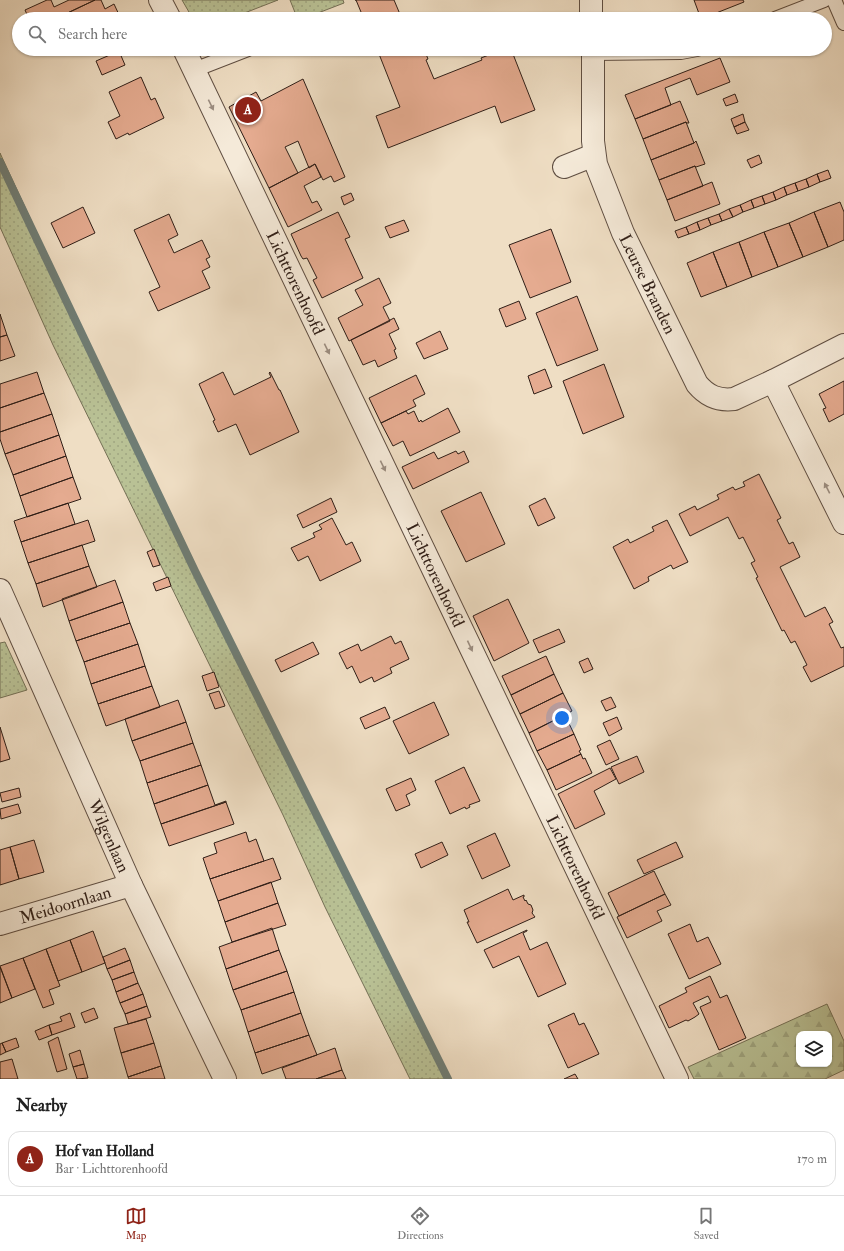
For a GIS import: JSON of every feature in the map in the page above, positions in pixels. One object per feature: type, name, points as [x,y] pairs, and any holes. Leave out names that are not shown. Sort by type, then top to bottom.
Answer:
[{"type":"street","points":[[160,0],[166,12]]},
{"type":"street","points":[[590,0],[591,12]]},
{"type":"street","name":"Lichttorenhoofd","points":[[187,56],[677,1079]]},
{"type":"street","name":"Leurse Branden","points":[[593,56],[592,104],[594,155],[598,171],[623,233],[698,384],[705,392],[715,398],[734,399],[773,381]]},
{"type":"street","points":[[564,167],[594,155]]},
{"type":"street","points":[[844,345],[773,381],[844,523]]},
{"type":"street","name":"Wilgenlaan","points":[[0,590],[131,885],[225,1079]]},
{"type":"street","name":"Meidoornlaan","points":[[0,924],[131,885]]},
{"type":"lane","points":[[793,12],[824,0]]},
{"type":"lane","points":[[834,0],[844,23]]},
{"type":"lane","points":[[194,70],[230,56]]},
{"type":"green space","points":[[182,0],[278,0],[247,12],[189,12]]},
{"type":"green space","points":[[290,0],[343,0],[344,3],[321,12],[295,12]]},
{"type":"green space","points":[[0,153],[163,502],[275,734],[447,1079],[410,1079],[325,907],[283,815],[53,345],[0,227]]},
{"type":"green space","points":[[5,642],[27,690],[0,698],[0,643]]},
{"type":"green space","points":[[827,1004],[844,1041],[844,1070],[825,1079],[694,1079],[688,1067]]},
{"type":"building","points":[[47,0],[51,0],[54,7],[69,0],[95,0],[70,12],[26,12],[25,10]]},
{"type":"building","points":[[95,0],[101,0],[105,9],[114,4],[118,12],[70,12]]},
{"type":"building","points":[[356,0],[394,0],[399,12],[361,12]]},
{"type":"building","points":[[694,0],[743,0],[744,2],[719,12],[698,12]]},
{"type":"building","points":[[108,56],[121,56],[125,65],[102,75],[96,61]]},
{"type":"building","points":[[380,56],[427,56],[428,59],[426,60],[434,79],[482,60],[481,58],[486,56],[514,56],[535,110],[501,123],[495,106],[388,148],[376,116],[400,107]]},
{"type":"building","points":[[720,58],[730,82],[697,95],[690,78],[665,88],[671,105],[635,119],[625,95]]},
{"type":"building","points":[[141,77],[151,100],[155,98],[164,118],[129,135],[128,133],[116,139],[108,122],[120,116],[109,92]]},
{"type":"building","points":[[303,79],[345,177],[334,182],[331,176],[323,180],[315,164],[309,168],[298,141],[285,147],[298,173],[269,188],[229,107],[256,92],[261,101]]},
{"type":"building","points":[[735,94],[738,102],[726,106],[723,99]]},
{"type":"building","points":[[680,101],[689,123],[686,122],[643,139],[635,119]]},
{"type":"building","points":[[743,114],[745,122],[734,127],[731,119]]},
{"type":"building","points":[[686,122],[694,143],[651,160],[643,139]]},
{"type":"building","points":[[745,122],[749,130],[737,134],[734,127]]},
{"type":"building","points":[[696,141],[705,164],[695,166],[659,180],[651,160]]},
{"type":"building","points":[[759,155],[762,163],[751,168],[747,160]]},
{"type":"building","points":[[315,164],[321,177],[304,186],[312,203],[317,201],[322,210],[288,227],[269,188]]},
{"type":"building","points":[[695,166],[703,186],[667,200],[659,180]]},
{"type":"building","points":[[828,170],[831,178],[820,182],[817,174]]},
{"type":"building","points":[[817,174],[820,182],[809,187],[806,179]]},
{"type":"building","points":[[806,179],[809,187],[798,191],[795,183]]},
{"type":"building","points":[[712,182],[720,204],[675,221],[667,200]]},
{"type":"building","points":[[795,183],[798,191],[787,195],[784,187]]},
{"type":"building","points":[[784,187],[787,195],[776,200],[773,192]]},
{"type":"building","points":[[773,192],[776,200],[765,204],[762,196]]},
{"type":"building","points":[[351,193],[354,200],[344,205],[341,197]]},
{"type":"building","points":[[762,196],[765,204],[754,208],[751,200]]},
{"type":"building","points":[[751,200],[754,208],[743,212],[740,205]]},
{"type":"building","points":[[840,202],[844,212],[844,240],[828,247],[814,212]]},
{"type":"building","points":[[740,205],[743,212],[733,217],[729,209]]},
{"type":"building","points":[[83,207],[95,233],[63,248],[51,223]]},
{"type":"building","points":[[729,209],[733,217],[722,221],[719,214]]},
{"type":"building","points":[[338,212],[350,237],[345,239],[363,278],[322,298],[313,280],[317,278],[307,258],[303,259],[301,256],[291,234]]},
{"type":"building","points":[[814,212],[828,247],[803,257],[789,223]]},
{"type":"building","points":[[169,214],[178,235],[168,240],[174,253],[202,240],[210,257],[206,259],[210,267],[202,271],[210,288],[158,311],[149,292],[160,287],[134,230]]},
{"type":"building","points":[[719,214],[722,221],[711,225],[708,218]]},
{"type":"building","points":[[708,218],[711,225],[700,230],[697,222]]},
{"type":"building","points":[[404,220],[409,231],[390,238],[385,227]]},
{"type":"building","points":[[697,222],[700,230],[689,234],[686,227]]},
{"type":"building","points":[[789,223],[803,257],[778,267],[764,232]]},
{"type":"building","points":[[686,227],[689,234],[678,238],[675,231]]},
{"type":"building","points":[[551,229],[571,282],[530,298],[509,245]]},
{"type":"building","points":[[764,232],[778,267],[752,277],[739,242]]},
{"type":"building","points":[[739,242],[752,277],[727,287],[713,252]]},
{"type":"building","points":[[713,252],[727,287],[701,297],[687,263]]},
{"type":"building","points":[[379,278],[391,303],[383,307],[390,321],[349,341],[338,318],[363,305],[355,290]]},
{"type":"building","points":[[577,296],[598,350],[557,366],[536,313]]},
{"type":"building","points":[[519,301],[526,319],[506,327],[499,309]]},
{"type":"building","points":[[0,314],[7,335],[0,337]]},
{"type":"building","points":[[394,318],[399,329],[389,334],[396,349],[394,350],[397,358],[378,367],[375,360],[363,365],[351,340]]},
{"type":"building","points":[[440,331],[448,349],[424,359],[416,343]]},
{"type":"building","points":[[7,335],[15,356],[0,361],[0,337]]},
{"type":"building","points":[[604,364],[624,417],[583,434],[563,381]]},
{"type":"building","points":[[545,369],[552,387],[534,394],[528,376]]},
{"type":"building","points":[[37,372],[44,393],[0,408],[0,384]]},
{"type":"building","points":[[223,372],[234,395],[271,377],[270,372],[299,432],[250,455],[236,424],[218,432],[213,421],[215,420],[199,384]]},
{"type":"building","points":[[416,375],[425,394],[413,400],[416,406],[381,423],[369,398]]},
{"type":"building","points":[[844,381],[844,414],[829,422],[823,409],[826,408],[819,394]]},
{"type":"building","points":[[44,393],[52,414],[0,432],[0,408]]},
{"type":"building","points":[[448,408],[460,432],[410,456],[403,441],[393,446],[381,423],[406,411],[408,414],[414,411],[419,422],[421,420],[422,422]]},
{"type":"building","points":[[52,414],[59,435],[5,454],[0,439],[0,432]]},
{"type":"building","points":[[59,435],[66,456],[13,475],[5,454]]},
{"type":"building","points":[[456,451],[458,454],[464,451],[469,462],[413,489],[402,467],[434,452],[438,459]]},
{"type":"building","points":[[66,456],[73,477],[20,496],[13,475]]},
{"type":"building","points":[[759,474],[781,518],[777,520],[789,544],[793,542],[800,557],[780,567],[805,617],[825,607],[833,622],[829,624],[841,648],[844,647],[844,666],[811,682],[803,667],[807,665],[795,641],[791,643],[784,630],[782,631],[756,578],[758,577],[751,563],[755,561],[743,537],[739,539],[728,517],[690,536],[679,514],[695,506],[697,510],[719,499],[717,495],[733,487],[735,490],[745,486],[743,482]]},
{"type":"building","points":[[73,477],[81,499],[27,517],[20,496]]},
{"type":"building","points":[[481,492],[505,544],[466,562],[441,511]]},
{"type":"building","points":[[331,498],[337,512],[303,528],[297,515]]},
{"type":"building","points":[[545,498],[555,518],[538,526],[529,506]]},
{"type":"building","points":[[68,503],[75,524],[21,542],[14,521]]},
{"type":"building","points":[[332,518],[346,545],[352,542],[361,561],[320,581],[308,556],[298,561],[291,548],[315,537],[313,533],[322,529],[319,525]]},
{"type":"building","points":[[88,520],[95,541],[28,563],[21,542]]},
{"type":"building","points":[[667,520],[688,562],[673,569],[671,565],[648,577],[649,581],[634,589],[613,547],[628,539],[630,543],[654,531],[652,527]]},
{"type":"building","points":[[82,545],[89,566],[36,584],[28,563]]},
{"type":"building","points":[[154,549],[160,565],[153,567],[147,552]]},
{"type":"building","points":[[89,566],[97,587],[43,607],[36,584]]},
{"type":"building","points":[[168,577],[171,586],[156,591],[153,583]]},
{"type":"building","points":[[115,580],[123,602],[69,621],[62,599]]},
{"type":"building","points":[[508,599],[529,643],[494,661],[473,616]]},
{"type":"building","points":[[123,602],[130,623],[76,641],[69,621]]},
{"type":"building","points":[[130,623],[138,644],[84,662],[76,641]]},
{"type":"building","points":[[559,629],[565,642],[539,653],[533,640]]},
{"type":"building","points":[[391,636],[395,644],[401,641],[409,659],[390,668],[392,673],[374,682],[372,677],[360,683],[352,666],[347,669],[339,653],[358,644],[361,651]]},
{"type":"building","points":[[313,642],[319,654],[281,672],[275,660]]},
{"type":"building","points":[[138,644],[145,666],[91,684],[84,662]]},
{"type":"building","points":[[546,656],[554,674],[511,695],[502,676]]},
{"type":"building","points":[[588,658],[593,669],[584,673],[579,662]]},
{"type":"building","points":[[145,666],[152,686],[98,704],[91,684]]},
{"type":"building","points":[[214,672],[219,687],[207,691],[202,676]]},
{"type":"building","points":[[554,674],[563,693],[520,714],[511,695]]},
{"type":"building","points":[[152,686],[160,707],[106,726],[98,704]]},
{"type":"building","points":[[219,691],[225,706],[215,709],[209,694]]},
{"type":"building","points":[[563,693],[572,711],[529,733],[520,714]]},
{"type":"building","points":[[611,697],[616,707],[606,711],[601,701]]},
{"type":"building","points":[[178,700],[186,722],[132,741],[125,719]]},
{"type":"building","points":[[434,702],[449,735],[409,754],[393,721]]},
{"type":"building","points":[[385,707],[390,718],[365,729],[360,718]]},
{"type":"building","points":[[565,715],[574,734],[537,751],[529,733]]},
{"type":"building","points":[[617,717],[622,729],[609,736],[603,723]]},
{"type":"building","points":[[186,722],[193,743],[140,761],[132,741]]},
{"type":"building","points":[[0,727],[10,759],[0,762]]},
{"type":"building","points":[[574,734],[581,750],[579,751],[581,754],[547,770],[537,751]]},
{"type":"building","points":[[610,740],[619,759],[606,765],[597,746]]},
{"type":"building","points":[[193,743],[201,765],[147,783],[140,761]]},
{"type":"building","points":[[581,754],[583,759],[585,758],[592,773],[556,790],[547,770]]},
{"type":"building","points":[[637,756],[644,772],[619,784],[611,767]]},
{"type":"building","points":[[201,765],[208,785],[154,804],[147,783]]},
{"type":"building","points":[[464,767],[480,801],[469,805],[470,807],[466,809],[465,807],[450,814],[435,781]]},
{"type":"building","points":[[610,768],[616,779],[594,791],[605,814],[575,829],[558,794]]},
{"type":"building","points":[[411,778],[416,790],[406,795],[410,805],[396,811],[386,789]]},
{"type":"building","points":[[208,785],[215,805],[226,802],[161,824],[154,804]]},
{"type":"building","points":[[19,788],[21,797],[2,802],[0,793]]},
{"type":"building","points":[[226,802],[234,824],[169,846],[161,824]]},
{"type":"building","points":[[18,804],[21,813],[1,819],[0,809]]},
{"type":"building","points":[[246,832],[249,842],[256,839],[264,861],[210,879],[203,858],[217,853],[214,843]]},
{"type":"building","points":[[495,833],[510,866],[482,879],[467,846]]},
{"type":"building","points":[[34,840],[44,872],[19,879],[10,847]]},
{"type":"building","points":[[442,842],[448,855],[421,868],[415,854]]},
{"type":"building","points":[[676,842],[683,857],[644,874],[637,860]]},
{"type":"building","points":[[10,847],[19,879],[0,885],[0,850]]},
{"type":"building","points":[[273,858],[281,879],[218,901],[210,879]]},
{"type":"building","points":[[654,871],[665,894],[619,916],[608,893]]},
{"type":"building","points":[[271,882],[278,903],[225,922],[218,901]]},
{"type":"building","points":[[508,889],[513,900],[524,895],[523,897],[525,901],[526,900],[528,904],[531,905],[533,910],[532,913],[535,917],[477,943],[467,922],[469,922],[464,910]]},
{"type":"building","points":[[665,894],[671,905],[657,911],[662,921],[627,938],[617,917]]},
{"type":"building","points":[[278,903],[286,925],[232,942],[225,922]]},
{"type":"building","points":[[690,924],[697,942],[708,937],[721,964],[689,979],[668,934]]},
{"type":"building","points":[[272,928],[279,950],[226,969],[219,947]]},
{"type":"building","points":[[527,930],[523,933],[530,950],[547,942],[566,984],[538,997],[519,956],[493,968],[484,950]]},
{"type":"building","points":[[93,931],[105,963],[82,972],[70,940]]},
{"type":"building","points":[[70,940],[82,972],[58,981],[46,949]]},
{"type":"building","points":[[125,948],[130,960],[107,969],[103,957]]},
{"type":"building","points":[[46,949],[60,986],[49,990],[54,1004],[43,1008],[23,958]]},
{"type":"building","points":[[279,950],[287,971],[233,990],[226,969]]},
{"type":"building","points":[[23,958],[35,989],[12,998],[0,966]]},
{"type":"building","points":[[130,960],[134,972],[112,980],[107,969]]},
{"type":"building","points":[[0,967],[12,998],[0,1003]]},
{"type":"building","points":[[287,971],[294,992],[241,1010],[233,990]]},
{"type":"building","points":[[134,972],[138,983],[116,992],[112,980]]},
{"type":"building","points":[[710,976],[720,998],[727,995],[746,1038],[719,1050],[700,1007],[711,1002],[708,996],[693,1003],[699,1014],[688,1021],[686,1020],[669,1028],[659,1006],[687,992],[685,988]]},
{"type":"building","points":[[138,983],[143,994],[120,1003],[116,992]]},
{"type":"building","points":[[294,992],[301,1013],[248,1032],[241,1010]]},
{"type":"building","points":[[143,994],[147,1006],[125,1014],[120,1003]]},
{"type":"building","points":[[147,1006],[151,1017],[128,1024],[125,1014]]},
{"type":"building","points":[[94,1008],[98,1018],[85,1023],[81,1013]]},
{"type":"building","points":[[70,1013],[75,1027],[52,1035],[49,1025],[62,1021],[60,1017]]},
{"type":"building","points":[[301,1013],[309,1035],[255,1053],[248,1032]]},
{"type":"building","points":[[574,1013],[579,1025],[584,1023],[599,1054],[568,1068],[548,1025]]},
{"type":"building","points":[[146,1019],[154,1043],[121,1053],[114,1028]]},
{"type":"building","points":[[49,1025],[52,1035],[39,1040],[35,1031]]},
{"type":"building","points":[[309,1035],[317,1055],[262,1074],[255,1053]]},
{"type":"building","points":[[58,1037],[67,1069],[57,1072],[48,1042]]},
{"type":"building","points":[[16,1038],[19,1047],[6,1052],[2,1043]]},
{"type":"building","points":[[2,1043],[6,1052],[0,1055],[0,1044]]},
{"type":"building","points":[[154,1043],[161,1066],[128,1077],[121,1053]]},
{"type":"building","points":[[335,1048],[342,1070],[316,1079],[286,1079],[282,1068]]},
{"type":"building","points":[[80,1050],[84,1064],[73,1067],[69,1054]]},
{"type":"building","points":[[12,1059],[18,1079],[0,1079],[0,1062]]},
{"type":"building","points":[[84,1064],[88,1078],[77,1079],[73,1067]]},
{"type":"building","points":[[161,1066],[165,1079],[129,1079],[128,1077]]},
{"type":"building","points":[[342,1070],[346,1079],[316,1079]]},
{"type":"building","points":[[575,1074],[578,1079],[564,1079]]},
{"type":"waterway","points":[[0,162],[195,571],[448,1079]]},
{"type":"place","name":"Hof van Holland","points":[[248,110]]}]
